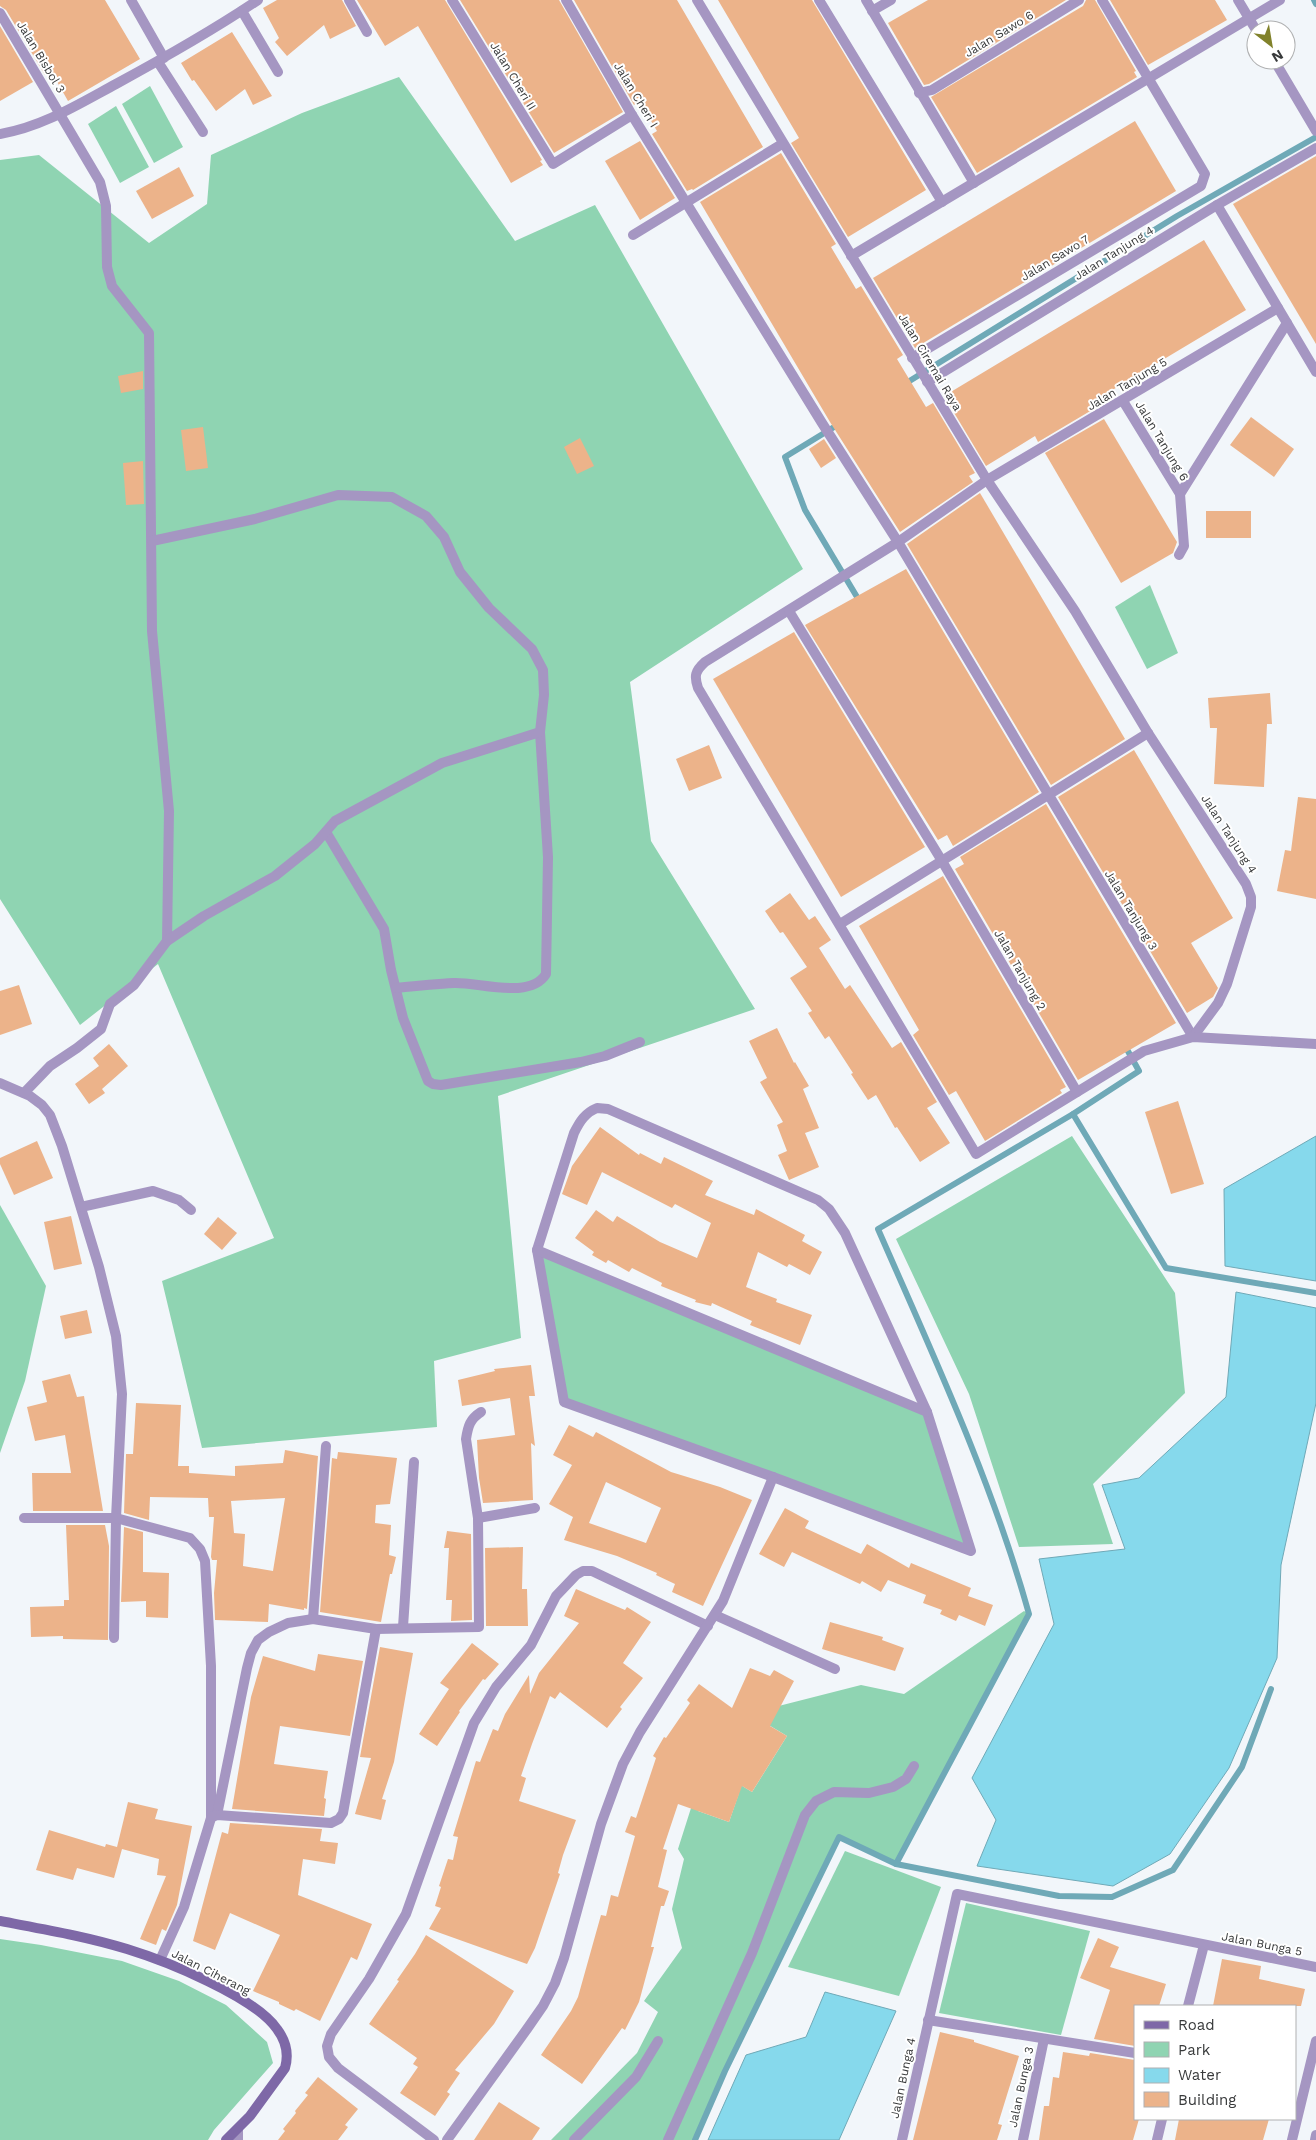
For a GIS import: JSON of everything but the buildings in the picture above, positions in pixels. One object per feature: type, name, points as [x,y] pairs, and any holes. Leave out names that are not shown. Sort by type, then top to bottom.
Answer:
[{"type":"street","points":[[131,0],[161,60],[203,132]]},
{"type":"street","points":[[0,134],[14,132],[60,115],[161,60],[258,0]]},
{"type":"street","points":[[349,0],[367,32]]},
{"type":"street","name":"Jalan Cheri II","points":[[452,0],[553,164],[632,114]]},
{"type":"street","name":"Jalan Cheri I","points":[[566,0],[632,114],[822,423],[898,542]]},
{"type":"street","name":"Jalan Ciremai Raya","points":[[697,0],[914,361],[988,480],[1075,611],[1148,733]]},
{"type":"street","points":[[819,0],[942,202]]},
{"type":"street","points":[[866,0],[919,93],[974,183]]},
{"type":"street","points":[[872,11],[891,0]]},
{"type":"street","name":"Jalan Sawo 6","points":[[919,93],[932,90],[1079,0]]},
{"type":"street","points":[[1102,0],[1148,79]]},
{"type":"street","points":[[1238,0],[1249,18]]},
{"type":"street","points":[[851,256],[1280,0]]},
{"type":"street","points":[[242,10],[278,72]]},
{"type":"street","name":"Jalan Bisbol 3","points":[[0,13],[102,188],[106,206],[107,267],[112,286],[149,333],[152,632],[169,811],[167,941]]},
{"type":"street","points":[[1280,70],[1314,128]]},
{"type":"street","name":"Jalan Sawo 7","points":[[914,361],[1200,186],[1205,174],[1148,79]]},
{"type":"street","points":[[633,235],[782,144]]},
{"type":"street","name":"Jalan Tanjung 4","points":[[926,380],[1217,205],[1316,148]]},
{"type":"street","points":[[1217,205],[1316,372]]},
{"type":"street","name":"Jalan Tanjung 5","points":[[840,924],[698,688],[695,679],[698,668],[898,542],[988,480],[1278,308]]},
{"type":"street","points":[[1179,555],[1184,546],[1180,494],[1287,323]]},
{"type":"street","name":"Jalan Tanjung 6","points":[[1124,401],[1180,494]]},
{"type":"street","points":[[152,541],[255,519],[338,494],[392,497],[426,516],[444,537],[460,572],[489,608],[532,649],[543,670],[544,695],[540,732],[548,857],[546,974],[542,981],[530,987],[506,988],[456,983],[396,988]]},
{"type":"street","name":"Jalan Tanjung 3","points":[[898,542],[1193,1037]]},
{"type":"street","name":"Jalan Tanjung 2","points":[[789,611],[942,861],[1077,1092]]},
{"type":"street","points":[[24,1093],[50,1066],[77,1048],[101,1028],[110,1004],[134,985],[167,941],[204,916],[275,876],[315,844],[335,822],[348,813],[442,763],[540,732]]},
{"type":"street","points":[[1148,733],[840,924],[976,1154],[1144,1051],[1193,1037],[1316,1044]]},
{"type":"street","name":"Jalan Tanjung 4","points":[[1148,733],[1246,884],[1251,896],[1251,907],[1227,984],[1214,1009],[1193,1037]]},
{"type":"street","points":[[326,832],[384,928],[391,970],[403,1018],[428,1081],[433,1084],[441,1084],[580,1062],[605,1056],[640,1042]]},
{"type":"street","points":[[0,1083],[24,1093],[42,1104],[50,1115],[81,1207],[111,1313],[121,1371],[122,1394],[116,1518],[114,1638]]},
{"type":"street","points":[[597,1108],[608,1109],[818,1200],[829,1209],[845,1233],[927,1412],[970,1551],[774,1477],[564,1402],[537,1250],[566,1157],[581,1120],[589,1112],[597,1108]]},
{"type":"street","points":[[81,1207],[153,1191],[179,1200],[191,1210]]},
{"type":"street","points":[[537,1250],[927,1412]]},
{"type":"street","points":[[160,1960],[184,1906],[214,1816],[251,1653],[258,1640],[269,1632],[288,1623],[313,1619],[376,1629],[479,1627],[478,1518],[466,1439],[468,1426],[473,1417],[481,1412]]},
{"type":"street","points":[[313,1619],[326,1446]]},
{"type":"street","points":[[403,1627],[414,1462]]},
{"type":"street","points":[[447,2140],[543,2006],[555,1983],[564,1958],[602,1824],[623,1764],[640,1732],[715,1615],[733,1580],[774,1477]]},
{"type":"street","points":[[478,1518],[535,1508]]},
{"type":"street","points":[[24,1518],[116,1518],[190,1538],[200,1549],[205,1561],[212,1676],[214,1816]]},
{"type":"street","points":[[434,2140],[338,2068],[329,2056],[327,2046],[331,2034],[369,1978],[406,1914],[474,1723],[496,1687],[531,1645],[556,1596],[568,1581],[583,1572],[592,1571],[708,1626]]},
{"type":"street","points":[[715,1615],[835,1669]]},
{"type":"street","points":[[214,1816],[331,1823],[339,1819],[343,1813],[376,1629]]},
{"type":"street","points":[[668,2140],[752,1953],[805,1815],[816,1801],[834,1792],[869,1793],[893,1787],[906,1779],[914,1766]]},
{"type":"street","name":"Jalan Bunga 5","points":[[928,2020],[957,1894],[1316,1967]]},
{"type":"street","name":"Jalan Ciherang","points":[[0,1921],[78,1936],[160,1960],[198,1977],[256,2010],[271,2021],[284,2040],[288,2060],[285,2068],[238,2135],[226,2140]]},
{"type":"street","points":[[1188,2005],[1204,1945]]},
{"type":"street","points":[[928,2020],[1134,2053]]},
{"type":"street","name":"Jalan Bunga 4","points":[[902,2140],[928,2020]]},
{"type":"street","name":"Jalan Bunga 3","points":[[1023,2140],[1044,2039]]},
{"type":"street","points":[[574,2140],[636,2077],[658,2041]]},
{"type":"street","points":[[1292,2140],[1316,2041]]},
{"type":"street","points":[[1157,2140],[1162,2120]]},
{"type":"street","points":[[1315,2140],[1316,2135]]},
{"type":"green space","points":[[399,77],[515,241],[595,205],[803,569],[630,682],[651,841],[755,1009],[498,1096],[521,1338],[434,1361],[437,1427],[202,1448],[162,1281],[274,1238],[158,964],[80,1025],[0,899],[0,160],[39,155],[149,243],[207,204],[211,155],[302,113]]},
{"type":"green space","points":[[150,86],[183,147],[154,163],[122,104]]},
{"type":"green space","points":[[116,106],[149,167],[120,183],[88,124]]},
{"type":"green space","points":[[1150,585],[1178,653],[1147,669],[1115,607]]},
{"type":"green space","points":[[1072,1136],[1175,1293],[1185,1393],[1093,1484],[1113,1544],[1019,1547],[969,1394],[896,1239]]},
{"type":"green space","points":[[0,1205],[46,1286],[25,1381],[0,1453]]},
{"type":"green space","points":[[537,1250],[927,1412],[971,1551],[564,1402]]},
{"type":"green space","points":[[1024,1611],[1029,1614],[896,1864],[839,1837],[725,2071],[695,2140],[551,2140],[637,2053],[658,2012],[644,2001],[682,1948],[672,1909],[684,1859],[678,1849],[705,1764],[759,1711],[861,1685],[904,1694]],"holes":[[[757,1718],[787,1736],[752,1792],[723,1774]],[[709,1782],[739,1793],[729,1822],[698,1811]]]},
{"type":"green space","points":[[845,1851],[941,1887],[899,1996],[788,1967]]},
{"type":"green space","points":[[966,1903],[1090,1931],[1061,2035],[939,2013]]},
{"type":"green space","points":[[0,1939],[122,1961],[179,1981],[226,2005],[267,2042],[273,2063],[214,2130],[208,2140],[0,2140]]},
{"type":"water","points":[[1316,1136],[1316,1281],[1225,1266],[1224,1189]]},
{"type":"water","points":[[1236,1292],[1316,1308],[1316,1403],[1281,1565],[1277,1658],[1229,1768],[1170,1854],[1113,1886],[977,1866],[996,1820],[972,1778],[1054,1624],[1039,1559],[1125,1549],[1102,1485],[1139,1478],[1226,1397]]},
{"type":"water","points":[[825,1992],[896,2011],[839,2140],[708,2140],[746,2055],[806,2037]]},
{"type":"waterway","points":[[1314,0],[1316,4]]},
{"type":"waterway","points":[[903,385],[1177,216],[1316,137]]},
{"type":"waterway","points":[[839,424],[785,457],[805,510],[860,602]]},
{"type":"waterway","points":[[695,2140],[725,2071],[839,1837],[896,1864],[1029,1614],[998,1515],[940,1371],[878,1229],[1073,1114],[1139,1071],[1124,1044]]},
{"type":"waterway","points":[[1073,1114],[1166,1268],[1316,1293]]},
{"type":"waterway","points":[[896,1864],[1059,1896],[1112,1897],[1173,1870],[1242,1767],[1271,1689]]}]
